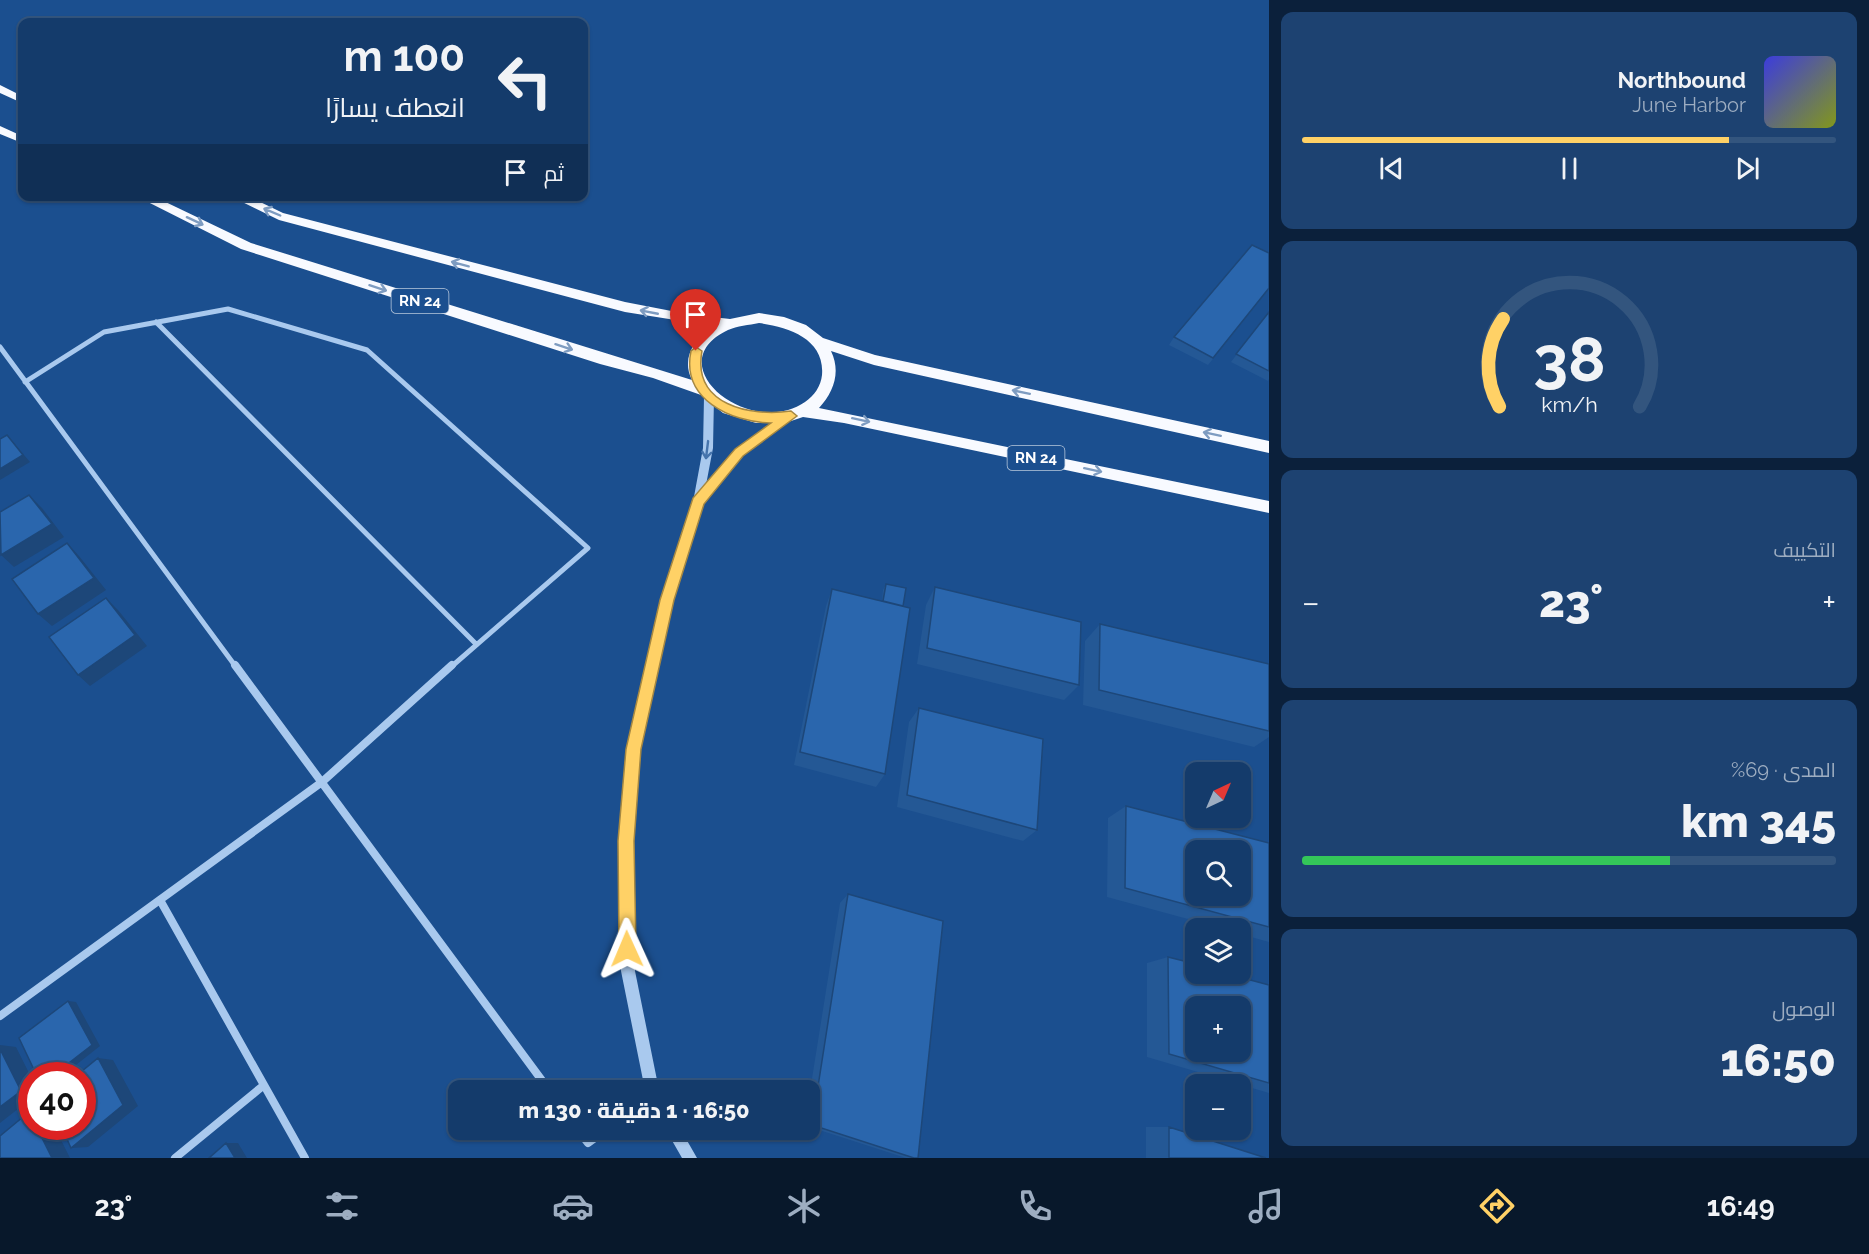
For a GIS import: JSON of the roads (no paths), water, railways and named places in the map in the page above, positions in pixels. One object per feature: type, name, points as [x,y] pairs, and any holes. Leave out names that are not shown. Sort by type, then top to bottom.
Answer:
[{"type":"highway","points":[[0,88],[18,98]]},
{"type":"highway","points":[[0,130],[18,138]]},
{"type":"highway","name":"RN 24","points":[[152,201],[246,246],[605,360],[656,373],[706,393]]},
{"type":"highway","points":[[247,201],[279,216],[625,307],[687,319],[727,323],[759,318],[777,320],[807,332],[819,342],[827,354],[831,367],[831,380],[825,392],[816,403],[797,413],[769,419],[747,416],[726,409],[706,393],[696,377],[694,364],[696,351],[703,340],[727,323]]},
{"type":"highway","points":[[819,342],[874,360],[1269,447]]},
{"type":"highway","name":"RN 24","points":[[797,413],[844,417],[1269,507]]},
{"type":"street","points":[[0,1016],[322,783],[476,644],[588,548],[367,350],[228,309],[104,332],[25,382]]},
{"type":"street","points":[[156,322],[476,644]]},
{"type":"street","points":[[0,347],[542,1080]]},
{"type":"street","points":[[650,1080],[628,971],[626,841],[633,749],[667,600],[698,501],[708,448],[706,393]]},
{"type":"street","points":[[698,501],[739,452],[797,413]]},
{"type":"street","points":[[160,900],[305,1158]]},
{"type":"street","points":[[175,1158],[264,1085]]},
{"type":"street","points":[[679,1140],[690,1158]]}]
